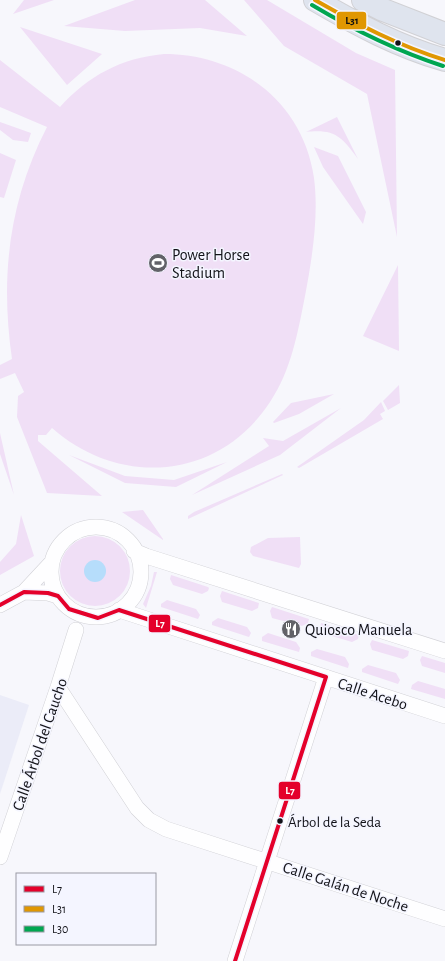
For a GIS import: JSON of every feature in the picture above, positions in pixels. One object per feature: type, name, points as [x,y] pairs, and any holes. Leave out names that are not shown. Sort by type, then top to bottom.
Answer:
[{"type":"highway","points":[[314,0],[351,21],[386,37],[445,60]]},
{"type":"highway","points":[[363,0],[380,9],[445,34]]},
{"type":"street","points":[[0,605],[24,592],[51,563],[58,548],[71,535],[89,526],[103,527],[119,533],[138,557],[141,572],[138,587],[131,600],[119,610],[98,618],[76,630],[69,609],[58,596],[51,578],[51,563]]},
{"type":"street","points":[[134,551],[445,651]]},
{"type":"street","points":[[24,592],[58,596]]},
{"type":"street","points":[[69,609],[98,618]]},
{"type":"street","name":"Calle Acebo","points":[[119,610],[445,716]]},
{"type":"street","name":"Calle Árbol del Caucho","points":[[0,857],[76,630]]},
{"type":"street","points":[[235,961],[326,677]]},
{"type":"street","name":"Calle Galán de Noche","points":[[58,687],[143,814],[166,829],[445,919]]},
{"type":"shaded area","points":[[24,0],[54,0],[13,14]]},
{"type":"shaded area","points":[[135,0],[205,0],[247,36],[200,28],[125,31],[64,26]]},
{"type":"shaded area","points":[[244,0],[267,0],[356,53],[395,70],[397,237],[367,94],[284,46]]},
{"type":"shaded area","points":[[20,27],[102,54],[67,85]]},
{"type":"shaded area","name":"Power Horse Stadium","points":[[164,54],[191,56],[217,63],[241,73],[263,87],[281,105],[296,126],[307,151],[314,178],[316,207],[315,222],[308,282],[293,351],[277,390],[270,402],[249,428],[224,447],[197,460],[167,467],[137,467],[108,460],[79,447],[52,428],[46,435],[38,435],[38,441],[102,496],[47,493],[17,417],[18,396],[24,392],[15,373],[0,379],[0,365],[12,359],[8,328],[7,298],[11,240],[16,211],[34,155],[47,127],[0,107],[0,60],[60,107],[82,86],[106,70],[120,64],[148,56]]},
{"type":"shaded area","points":[[337,117],[358,159],[342,140],[331,133],[316,131],[306,132]]},
{"type":"shaded area","points":[[0,122],[31,133],[28,142],[13,140],[0,130]]},
{"type":"shaded area","points":[[314,147],[338,156],[366,212],[363,224],[323,167]]},
{"type":"shaded area","points":[[0,153],[16,160],[4,198],[0,197]]},
{"type":"shaded area","points":[[398,265],[399,351],[363,336]]},
{"type":"shaded area","points":[[399,385],[400,403],[388,410],[383,401]]},
{"type":"shaded area","points":[[334,394],[299,414],[274,423],[273,422],[291,403]]},
{"type":"shaded area","points":[[381,402],[385,411],[380,414],[383,419],[299,468],[297,467],[364,420]]},
{"type":"shaded area","points":[[341,408],[280,455],[192,495],[269,446],[263,438],[283,441]]},
{"type":"shaded area","points":[[0,433],[14,495],[0,454]]},
{"type":"shaded area","points":[[69,455],[125,476],[174,480],[227,462],[176,487],[125,483]]},
{"type":"shaded area","points":[[282,474],[283,475],[188,519],[188,516],[194,512]]},
{"type":"shaded area","points":[[143,510],[163,539],[163,540],[122,512]]},
{"type":"shaded area","points":[[21,515],[34,556],[0,575],[0,562],[16,544]]},
{"type":"shaded area","points":[[95,536],[114,542],[124,552],[130,571],[124,590],[114,600],[95,606],[76,600],[66,590],[60,571],[66,552],[76,542]]},
{"type":"shaded area","points":[[300,537],[301,564],[299,568],[253,556],[250,552],[251,547],[268,538]]},
{"type":"shaded area","points":[[154,572],[157,572],[146,608],[143,604],[151,586]]},
{"type":"shaded area","points":[[171,575],[208,587],[208,591],[202,594],[173,585],[170,579]]},
{"type":"shaded area","points":[[222,591],[259,603],[258,608],[252,611],[222,602],[220,596]]},
{"type":"shaded area","points":[[167,600],[196,609],[200,615],[198,619],[161,607],[161,604]]},
{"type":"shaded area","points":[[272,607],[309,619],[308,623],[302,626],[272,618],[270,611]]},
{"type":"shaded area","points":[[218,618],[247,627],[251,633],[249,637],[212,625],[212,622]]},
{"type":"shaded area","points":[[321,623],[359,635],[358,639],[352,642],[322,633],[320,627]]},
{"type":"shaded area","points":[[268,633],[296,642],[300,648],[299,652],[262,641],[262,637]]},
{"type":"shaded area","points":[[372,640],[409,651],[408,656],[403,659],[372,650],[370,644]]},
{"type":"shaded area","points":[[317,649],[345,657],[349,664],[348,668],[311,656],[311,652]]},
{"type":"shaded area","points":[[422,656],[445,663],[445,673],[422,666],[420,660]]},
{"type":"shaded area","points":[[368,665],[396,673],[400,680],[398,684],[362,672],[362,669]]},
{"type":"shaded area","points":[[418,681],[445,689],[445,699],[411,689],[412,685]]},
{"type":"shaded area","points":[[0,695],[29,705],[0,794]]},
{"type":"water","points":[[95,560],[103,563],[106,571],[103,579],[95,582],[87,579],[84,571],[87,563]]},
{"type":"transit line","name":"L31","points":[[315,0],[378,34],[445,60]]},
{"type":"transit line","name":"L30","points":[[312,5],[376,39],[409,54],[443,66]]},
{"type":"transit line","name":"L7","points":[[0,605],[24,592],[48,593],[58,596],[69,609],[98,618],[119,610],[326,677]]},
{"type":"transit line","name":"L7","points":[[235,961],[326,677]]},
{"type":"place","name":"Power Horse Stadium","points":[[158,263]]},
{"type":"place","name":"Quiosco Manuela","points":[[291,629]]},
{"type":"place","name":"Árbol de la Seda","points":[[280,821]]}]
